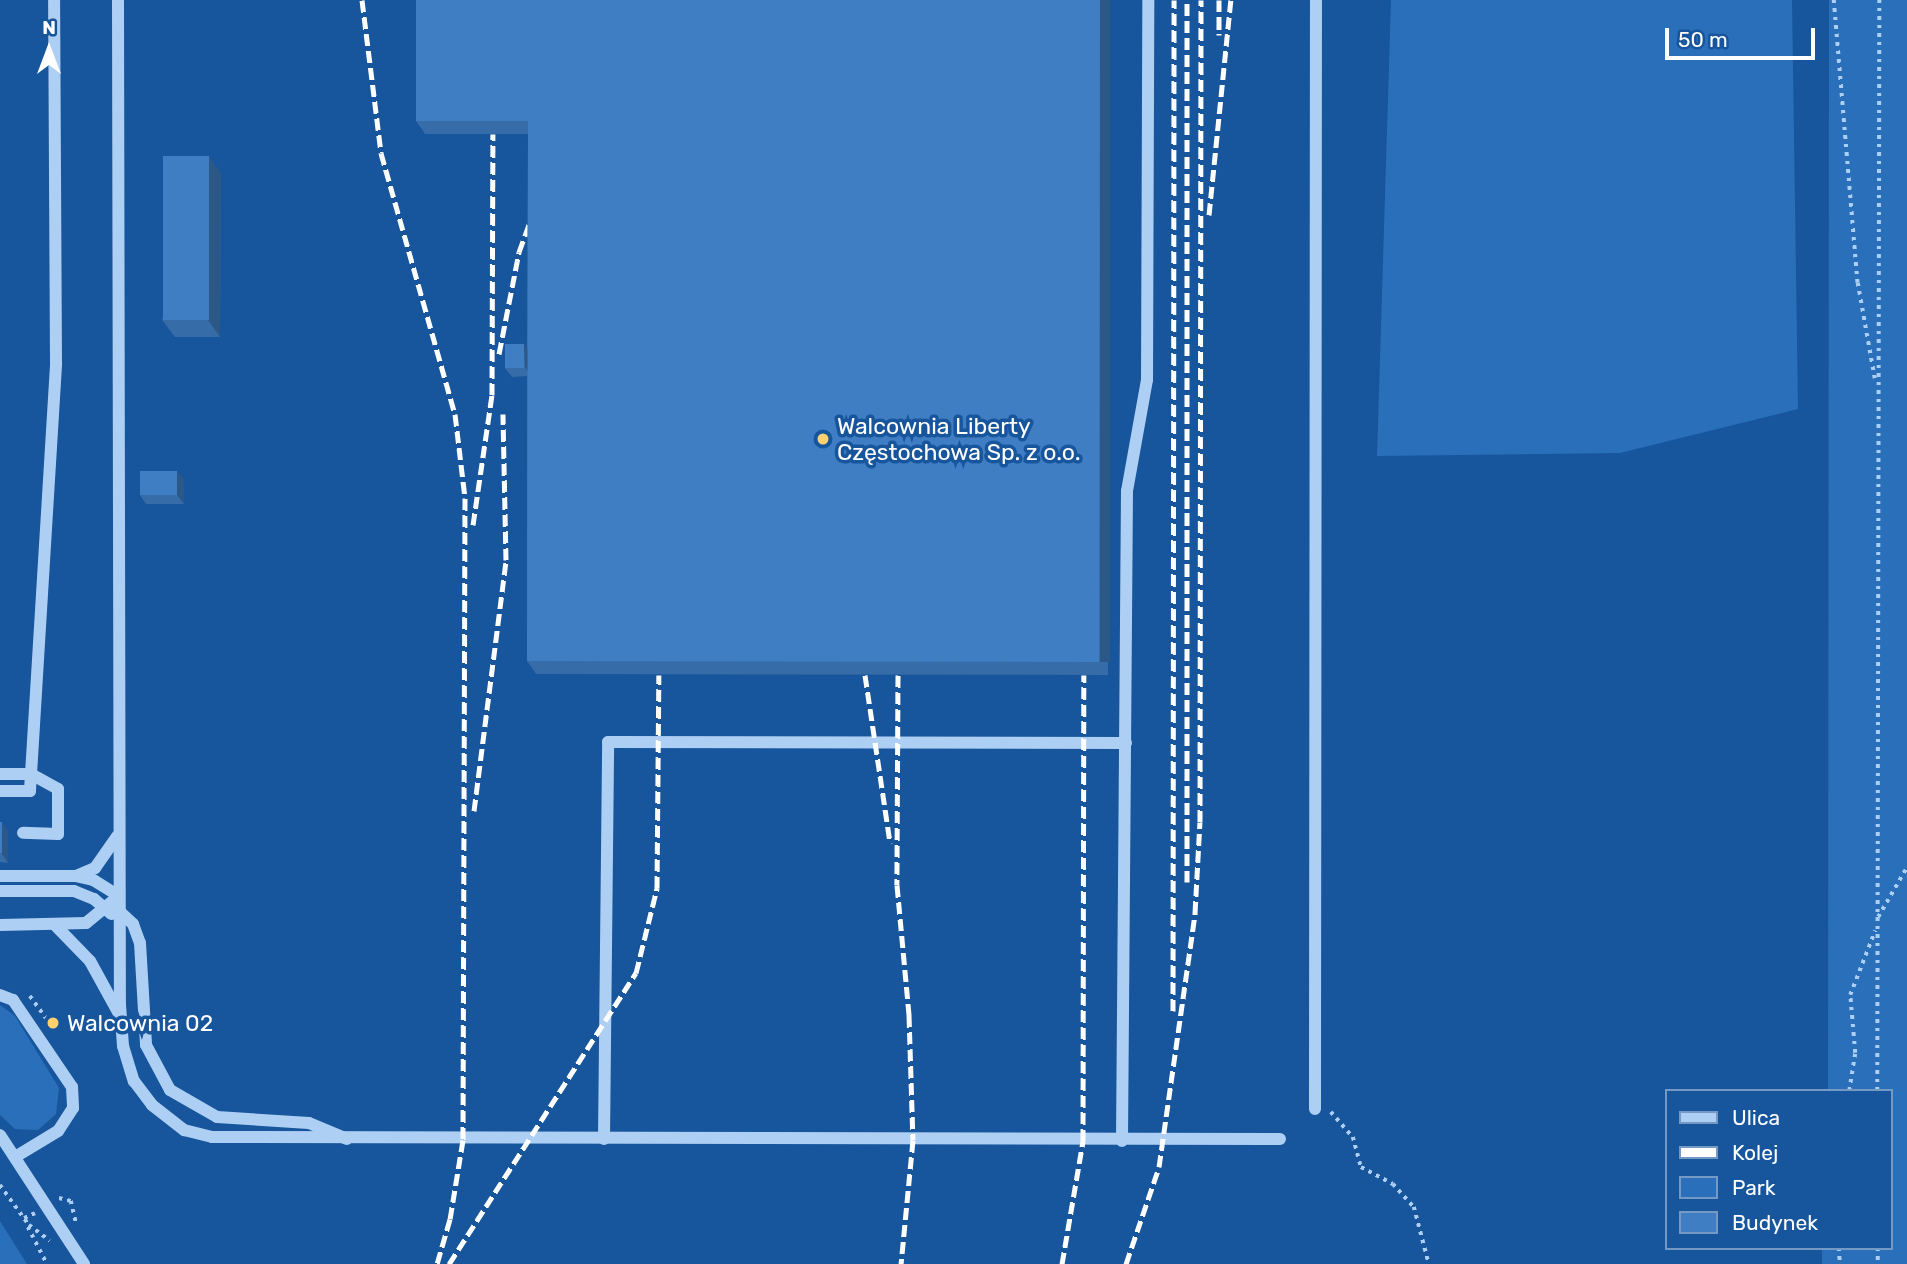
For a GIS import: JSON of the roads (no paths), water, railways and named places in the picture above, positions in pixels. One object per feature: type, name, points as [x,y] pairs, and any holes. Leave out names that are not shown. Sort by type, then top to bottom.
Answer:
[{"type":"street","points":[[0,791],[30,791],[56,364],[54,0]]},
{"type":"street","points":[[118,0],[121,1021],[123,1046],[134,1081],[152,1105],[184,1130],[212,1138],[1122,1141],[1280,1139]]},
{"type":"street","points":[[1122,1141],[1127,491],[1147,380],[1148,0]]},
{"type":"street","points":[[1315,1109],[1316,0]]},
{"type":"street","points":[[604,1139],[608,742],[1126,744]]},
{"type":"street","points":[[0,774],[31,774],[58,789],[58,834],[23,834]]},
{"type":"street","points":[[76,876],[95,868],[119,831]]},
{"type":"street","points":[[0,891],[74,891],[103,884],[119,873]]},
{"type":"street","points":[[0,876],[76,876],[103,884],[120,896]]},
{"type":"street","points":[[74,891],[134,924],[140,943],[146,1045],[170,1090],[217,1117],[309,1123],[348,1139]]},
{"type":"street","points":[[0,925],[86,923],[120,896]]},
{"type":"street","points":[[55,925],[90,961],[121,1021]]},
{"type":"street","points":[[0,995],[13,1000],[72,1087],[73,1108],[58,1131],[15,1157]]},
{"type":"street","points":[[0,1135],[84,1264]]},
{"type":"railway","points":[[362,0],[381,153],[455,414],[465,498],[463,1140],[450,1219],[437,1264]]},
{"type":"railway","points":[[1173,1011],[1174,0]]},
{"type":"railway","points":[[1187,0],[1187,882]]},
{"type":"railway","points":[[1126,1264],[1159,1167],[1195,913],[1200,822],[1201,0]]},
{"type":"railway","points":[[1219,0],[1219,35]]},
{"type":"railway","points":[[1209,215],[1231,0]]},
{"type":"railway","points":[[473,525],[492,395],[493,134]]},
{"type":"railway","points":[[499,354],[519,252],[534,211]]},
{"type":"railway","points":[[474,811],[506,560],[503,414]]},
{"type":"railway","points":[[449,1264],[636,973],[657,888],[659,675]]},
{"type":"railway","points":[[865,675],[890,843]]},
{"type":"railway","points":[[898,675],[897,885],[909,1015],[913,1140],[901,1264]]},
{"type":"railway","points":[[1062,1264],[1083,1141],[1084,675]]},
{"type":"place","name":"Walcownia Liberty Częstochowa Sp. z o.o.","points":[[823,439]]},
{"type":"place","name":"Walcownia 02","points":[[53,1023]]}]
